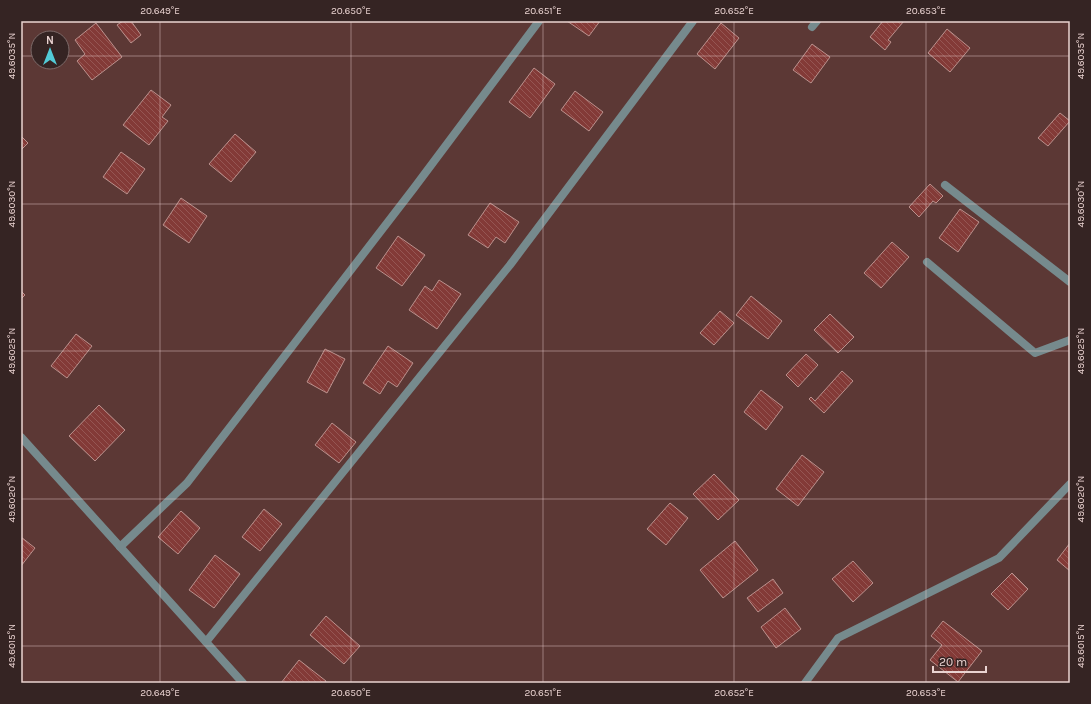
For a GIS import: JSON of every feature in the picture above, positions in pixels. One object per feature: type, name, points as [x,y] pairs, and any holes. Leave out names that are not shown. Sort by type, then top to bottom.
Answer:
[{"type":"street","points":[[120,547],[187,483],[409,194],[539,21]]},
{"type":"street","points":[[206,642],[510,265],[694,21]]},
{"type":"street","points":[[945,185],[1070,282]]},
{"type":"street","points":[[927,262],[1035,353],[1070,340]]},
{"type":"street","points":[[21,437],[243,683]]},
{"type":"street","points":[[805,683],[838,638],[999,558],[1070,484]]},
{"type":"building","points":[[123,21],[131,21],[141,35],[131,43],[117,25]]},
{"type":"building","points":[[567,21],[600,21],[589,36]]},
{"type":"building","points":[[883,21],[904,21],[888,40],[891,42],[885,50],[870,37]]},
{"type":"building","points":[[96,23],[122,57],[92,80],[77,61],[85,54],[75,40]]},
{"type":"building","points":[[721,23],[739,38],[715,69],[697,54]]},
{"type":"building","points":[[947,29],[970,48],[950,72],[928,53]]},
{"type":"building","points":[[812,44],[830,57],[811,83],[793,70]]},
{"type":"building","points":[[534,68],[555,84],[530,118],[509,102]]},
{"type":"building","points":[[151,90],[171,105],[162,117],[168,121],[149,145],[123,125]]},
{"type":"building","points":[[575,91],[603,112],[589,131],[561,110]]},
{"type":"building","points":[[1060,113],[1070,121],[1048,146],[1038,138]]},
{"type":"building","points":[[235,134],[256,152],[231,182],[209,164]]},
{"type":"building","points":[[21,136],[28,143],[21,150]]},
{"type":"building","points":[[121,152],[145,169],[127,194],[103,177]]},
{"type":"building","points":[[930,184],[943,196],[936,203],[933,201],[919,217],[909,207]]},
{"type":"building","points":[[181,198],[207,216],[189,243],[163,225]]},
{"type":"building","points":[[490,203],[519,222],[505,243],[496,237],[488,248],[468,235]]},
{"type":"building","points":[[960,209],[979,222],[958,252],[939,238]]},
{"type":"building","points":[[398,236],[425,255],[402,286],[376,268]]},
{"type":"building","points":[[892,242],[909,257],[881,288],[864,273]]},
{"type":"building","points":[[439,280],[461,294],[437,329],[409,310],[425,286],[432,291]]},
{"type":"building","points":[[21,291],[25,295],[21,299]]},
{"type":"building","points":[[751,296],[782,321],[768,339],[736,315]]},
{"type":"building","points":[[720,311],[734,323],[714,345],[700,333]]},
{"type":"building","points":[[830,314],[854,337],[838,353],[814,330]]},
{"type":"building","points":[[76,334],[92,346],[67,378],[51,366]]},
{"type":"building","points":[[388,346],[413,363],[397,387],[388,381],[380,394],[363,383]]},
{"type":"building","points":[[325,349],[345,359],[327,393],[307,382]]},
{"type":"building","points":[[806,354],[818,365],[798,387],[786,375]]},
{"type":"building","points":[[842,371],[853,381],[824,413],[809,399],[811,397],[815,401]]},
{"type":"building","points":[[761,390],[783,407],[766,430],[744,412]]},
{"type":"building","points":[[99,405],[125,430],[95,461],[69,436]]},
{"type":"building","points":[[332,423],[356,442],[339,463],[315,445]]},
{"type":"building","points":[[802,455],[824,472],[798,506],[776,489]]},
{"type":"building","points":[[714,474],[739,500],[718,520],[693,494]]},
{"type":"building","points":[[670,503],[688,518],[666,545],[647,529]]},
{"type":"building","points":[[264,509],[282,524],[260,551],[242,537]]},
{"type":"building","points":[[181,511],[200,528],[178,554],[158,537]]},
{"type":"building","points":[[21,537],[35,548],[21,566]]},
{"type":"building","points":[[735,541],[758,570],[723,598],[700,570]]},
{"type":"building","points":[[1070,543],[1070,571],[1057,560]]},
{"type":"building","points":[[215,555],[240,574],[214,608],[189,590]]},
{"type":"building","points":[[853,561],[873,583],[853,602],[832,579]]},
{"type":"building","points":[[1012,573],[1028,589],[1008,610],[991,594]]},
{"type":"building","points":[[773,579],[783,593],[758,612],[747,598]]},
{"type":"building","points":[[785,608],[801,629],[776,648],[761,627]]},
{"type":"building","points":[[326,616],[360,646],[344,664],[310,635]]},
{"type":"building","points":[[943,621],[982,651],[958,682],[930,660],[942,645],[931,636]]},
{"type":"building","points":[[299,660],[326,681],[325,683],[281,683]]}]
